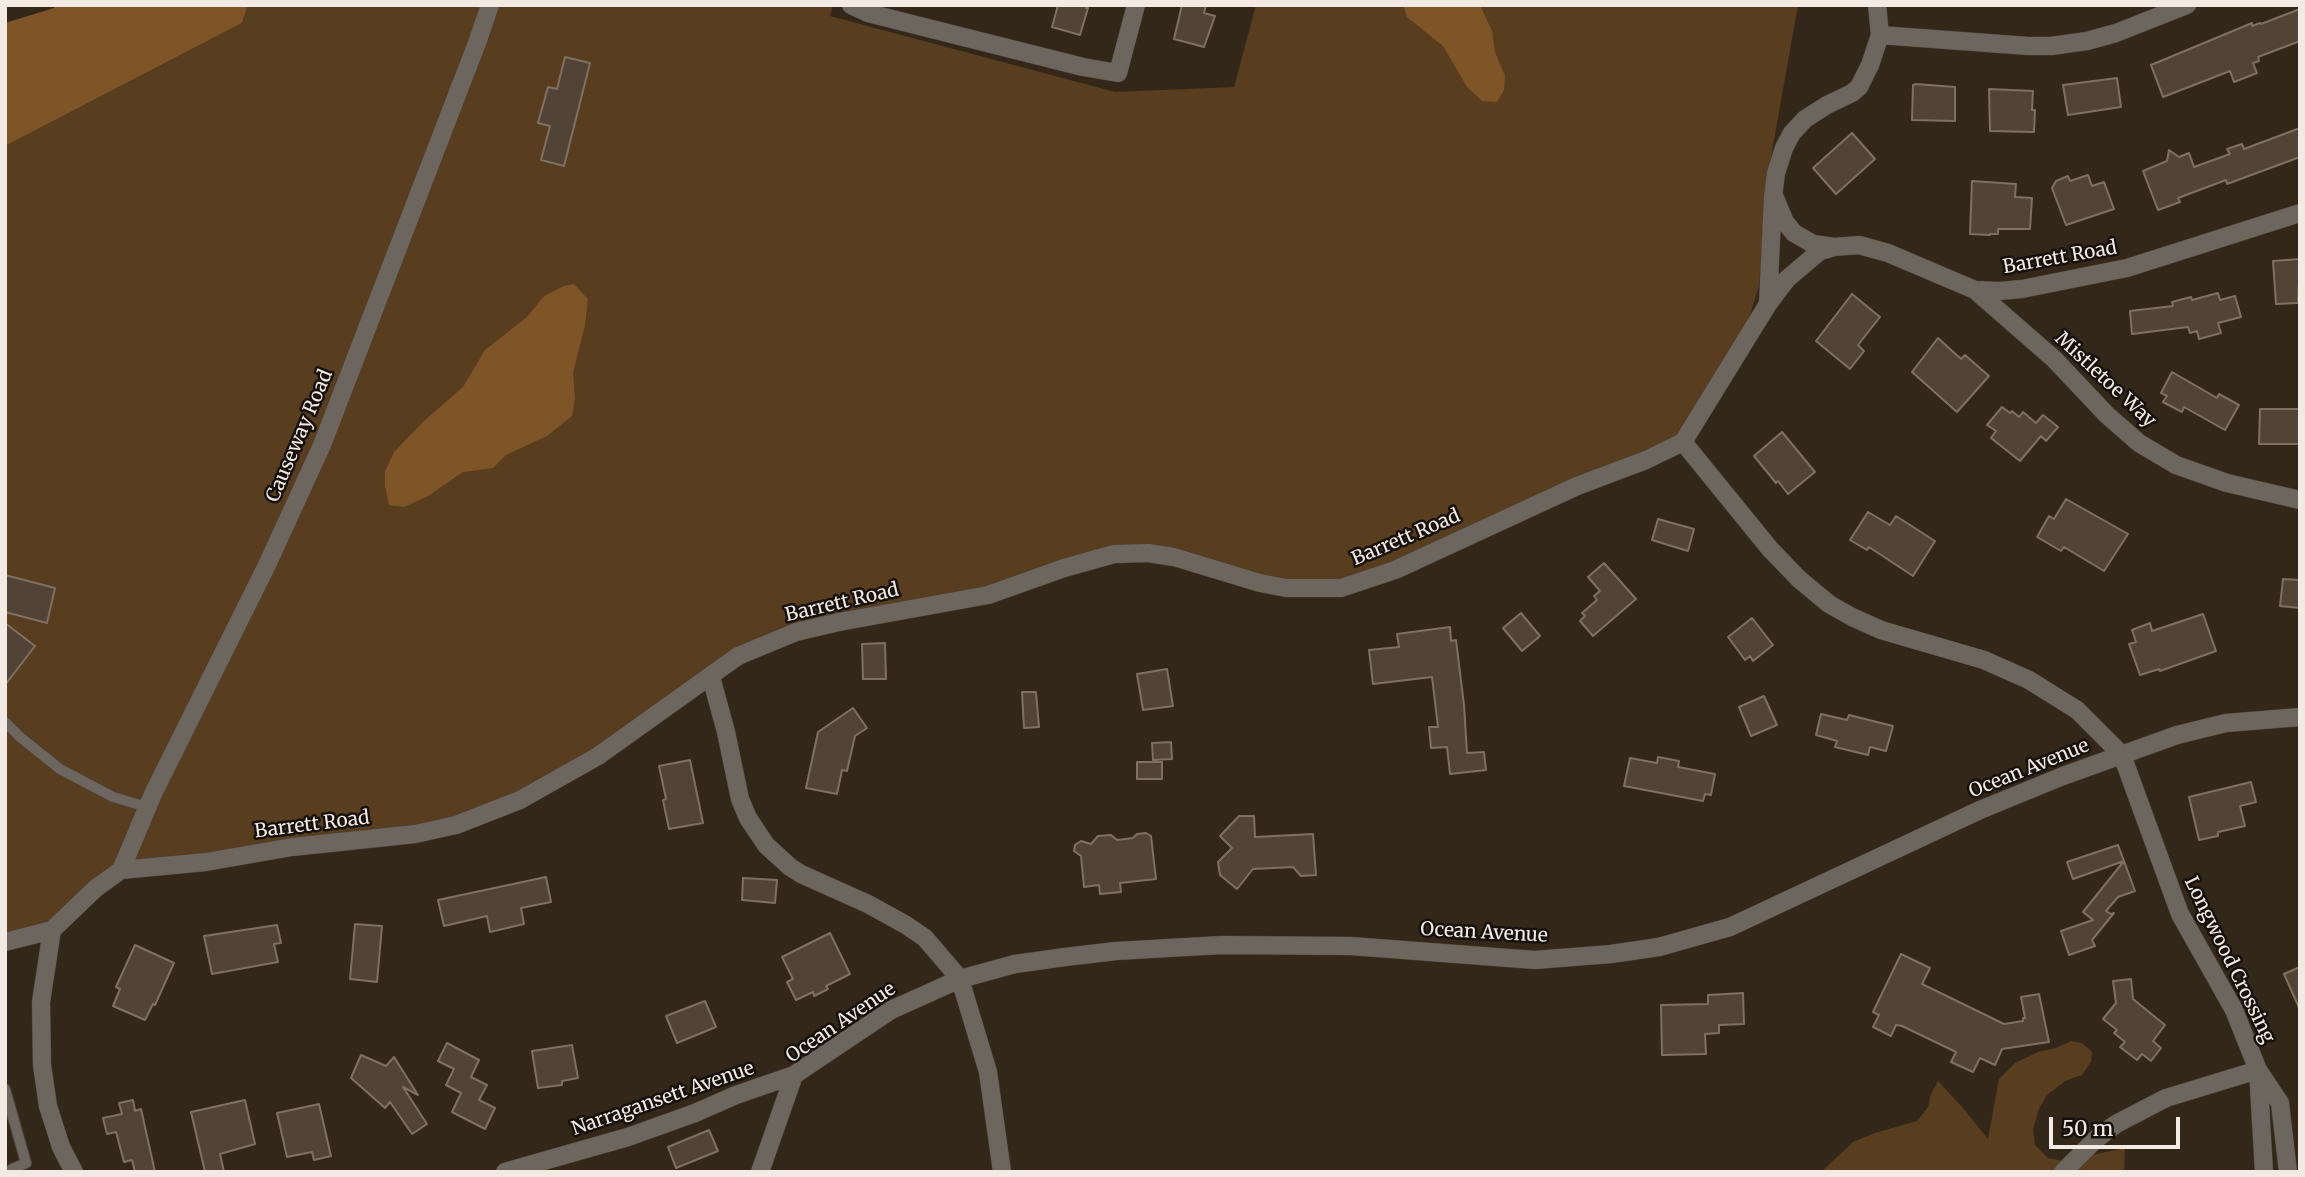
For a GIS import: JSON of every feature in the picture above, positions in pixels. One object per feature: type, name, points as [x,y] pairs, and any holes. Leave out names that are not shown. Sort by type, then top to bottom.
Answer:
[{"type":"street","name":"Causeway Road","points":[[121,870],[147,807],[267,565],[322,445],[490,5]]},
{"type":"street","points":[[851,5],[869,13],[1069,64],[1118,73],[1136,5]]},
{"type":"street","points":[[1768,304],[1769,243],[1774,192],[1776,173],[1784,148],[1792,133],[1805,119],[1859,87],[1880,36],[1877,5]]},
{"type":"street","points":[[1880,36],[2051,46],[2087,41],[2116,33],[2187,5]]},
{"type":"street","name":"Barrett Road","points":[[1774,192],[1785,222],[1794,233],[1813,244],[1859,246],[1888,253],[1975,290],[1999,291],[2127,268],[2300,213]]},
{"type":"street","points":[[1683,442],[1768,304],[1787,279],[1820,251],[1835,247]]},
{"type":"street","name":"Mistletoe Way","points":[[1975,290],[2054,359],[2107,415],[2139,443],[2176,465],[2227,483],[2300,500]]},
{"type":"street","name":"Barrett Road","points":[[121,870],[205,862],[292,847],[415,834],[456,825],[520,800],[598,756],[738,656],[796,632],[988,595],[1064,568],[1114,554],[1149,553],[1174,557],[1260,583],[1286,588],[1341,588],[1395,570],[1577,486],[1646,460],[1683,442]]},
{"type":"street","name":"Longwood Crossing","points":[[1683,442],[1770,549],[1799,579],[1829,604],[1881,629],[1984,660],[2029,680],[2077,710],[2122,755],[2180,914],[2234,1010],[2258,1070]]},
{"type":"street","points":[[710,677],[726,732],[740,799],[748,818],[766,845],[789,867],[868,904],[925,938],[960,979],[988,1072],[1002,1172]]},
{"type":"street","name":"Ocean Avenue","points":[[760,1172],[794,1075],[891,1010],[960,979],[1015,964],[1065,957],[1222,945],[1352,946],[1535,960],[1659,947],[1730,926],[1980,810],[2063,776],[2177,735],[2226,723],[2300,717]]},
{"type":"street","points":[[5,942],[52,930],[96,888],[121,870]]},
{"type":"street","points":[[52,930],[41,1002],[42,1065],[48,1106],[61,1146],[74,1172]]},
{"type":"street","points":[[2063,1172],[2095,1140],[2116,1124],[2166,1098],[2258,1070]]},
{"type":"street","points":[[2258,1070],[2264,1172]]},
{"type":"street","points":[[2258,1070],[2280,1102],[2288,1172]]},
{"type":"street","name":"Narragansett Avenue","points":[[505,1172],[628,1137],[794,1075]]},
{"type":"lane","points":[[5,722],[60,769],[113,797],[147,807]]},
{"type":"lane","points":[[5,1089],[26,1163],[12,1169],[13,1172]]},
{"type":"shaded area","points":[[55,5],[247,7],[242,23],[5,146],[5,23],[54,8]]},
{"type":"shaded area","points":[[247,5],[833,5],[830,16],[1115,92],[1234,87],[1256,5],[1798,5],[1771,157],[1759,286],[1736,359],[1678,438],[1341,588],[1286,588],[1148,553],[766,644],[574,770],[456,825],[119,869],[49,927],[5,936],[5,146],[242,23]]},
{"type":"shaded area","points":[[1403,5],[1480,5],[1492,31],[1495,52],[1505,76],[1504,90],[1497,102],[1482,101],[1467,87],[1443,46],[1407,17]]},
{"type":"shaded area","points":[[574,284],[588,299],[585,325],[573,373],[575,398],[572,416],[547,436],[506,455],[493,468],[463,472],[428,496],[404,507],[389,505],[385,471],[394,452],[463,387],[485,350],[527,317],[544,296]]},
{"type":"shaded area","points":[[2071,1041],[2082,1043],[2092,1052],[2091,1062],[2082,1075],[2065,1081],[2047,1095],[2033,1129],[2035,1145],[2048,1158],[2063,1161],[2125,1148],[2124,1172],[1821,1172],[1853,1142],[1917,1121],[1928,1107],[1938,1081],[1988,1139],[1999,1079],[2015,1063]]},
{"type":"building","points":[[1058,5],[1086,5],[1088,8],[1080,35],[1052,27]]},
{"type":"building","points":[[1182,5],[1206,5],[1204,13],[1215,16],[1204,47],[1174,39]]},
{"type":"building","points":[[2300,9],[2300,41],[2258,57],[2259,61],[2253,63],[2257,73],[2234,82],[2230,71],[2163,97],[2151,65],[2252,23],[2252,26],[2261,24]]},
{"type":"building","points":[[565,57],[590,63],[564,166],[541,160],[550,126],[538,123],[548,87],[557,89]]},
{"type":"building","points":[[2117,78],[2121,107],[2068,115],[2063,85]]},
{"type":"building","points":[[1913,85],[1955,87],[1955,121],[1912,120]]},
{"type":"building","points":[[1989,89],[2033,91],[2034,132],[1990,131]]},
{"type":"building","points":[[2300,128],[2300,157],[2227,184],[2226,180],[2178,198],[2180,202],[2158,210],[2143,171],[2167,161],[2169,150],[2179,157],[2189,153],[2194,167],[2230,154],[2227,149],[2242,144],[2244,149]]},
{"type":"building","points":[[1852,133],[1875,159],[1836,194],[1813,168]]},
{"type":"building","points":[[2088,175],[2092,186],[2104,182],[2114,209],[2066,225],[2052,188],[2056,181],[2068,176],[2070,181]]},
{"type":"building","points":[[1972,181],[2016,184],[2015,197],[2032,198],[2030,229],[1998,229],[1998,234],[1990,235],[1970,234]]},
{"type":"building","points":[[2300,259],[2298,303],[2276,304],[2273,261]]},
{"type":"building","points":[[2218,293],[2220,300],[2235,296],[2241,317],[2218,323],[2221,333],[2199,339],[2197,331],[2190,333],[2188,327],[2132,334],[2130,311],[2173,306],[2172,302]]},
{"type":"building","points":[[1852,294],[1880,317],[1858,345],[1864,351],[1850,369],[1816,341]]},
{"type":"building","points":[[1938,338],[1961,359],[1965,355],[1989,376],[1957,412],[1912,372]]},
{"type":"building","points":[[2172,372],[2217,398],[2219,394],[2239,405],[2225,430],[2184,407],[2182,412],[2163,402],[2167,396],[2161,393]]},
{"type":"building","points":[[2002,407],[2019,417],[2023,412],[2036,423],[2043,415],[2058,427],[2046,441],[2041,436],[2020,461],[1991,438],[1996,431],[1987,425]]},
{"type":"building","points":[[2260,409],[2300,409],[2300,444],[2259,444]]},
{"type":"building","points":[[1782,432],[1815,472],[1788,494],[1754,456]]},
{"type":"building","points":[[2066,499],[2128,534],[2104,571],[2064,547],[2061,551],[2037,537],[2049,516],[2054,519]]},
{"type":"building","points":[[1868,512],[1890,525],[1896,516],[1935,541],[1913,576],[1869,547],[1867,550],[1850,540]]},
{"type":"building","points":[[1658,519],[1694,529],[1688,551],[1652,540]]},
{"type":"building","points":[[1604,563],[1636,599],[1593,636],[1580,621],[1585,616],[1582,613],[1597,600],[1594,596],[1600,591],[1588,577]]},
{"type":"building","points":[[5,575],[55,588],[47,623],[5,612]]},
{"type":"building","points":[[2283,579],[2300,580],[2300,608],[2280,606]]},
{"type":"building","points":[[1521,613],[1540,636],[1522,651],[1503,628]]},
{"type":"building","points":[[2203,614],[2216,651],[2160,671],[2159,669],[2140,675],[2129,644],[2136,642],[2132,630],[2150,623],[2152,631]]},
{"type":"building","points":[[1752,618],[1773,645],[1753,661],[1750,656],[1745,660],[1728,637]]},
{"type":"building","points":[[5,623],[35,646],[5,685]]},
{"type":"building","points":[[1450,627],[1451,641],[1456,640],[1467,753],[1484,752],[1486,770],[1450,774],[1447,747],[1431,748],[1429,727],[1438,727],[1432,677],[1373,684],[1369,650],[1399,647],[1397,634]]},
{"type":"building","points":[[885,643],[886,679],[863,679],[862,644]]},
{"type":"building","points":[[1167,669],[1173,706],[1143,710],[1137,674]]},
{"type":"building","points":[[1022,692],[1036,692],[1039,727],[1024,728]]},
{"type":"building","points":[[1764,696],[1777,725],[1751,736],[1739,707]]},
{"type":"building","points":[[853,708],[867,728],[855,736],[847,771],[842,770],[837,794],[806,788],[818,732]]},
{"type":"building","points":[[1821,714],[1847,720],[1849,715],[1893,726],[1886,751],[1870,747],[1868,755],[1835,747],[1837,741],[1816,735]]},
{"type":"building","points":[[1171,742],[1172,759],[1153,760],[1152,743]]},
{"type":"building","points":[[1658,757],[1679,761],[1678,767],[1715,774],[1711,795],[1705,794],[1703,801],[1624,786],[1630,758],[1657,763]]},
{"type":"building","points":[[690,760],[703,823],[669,829],[659,766]]},
{"type":"building","points":[[1137,762],[1162,762],[1162,779],[1137,779]]},
{"type":"building","points":[[2251,782],[2256,802],[2240,806],[2245,826],[2218,832],[2218,836],[2199,840],[2189,797]]},
{"type":"building","points":[[1239,816],[1254,816],[1255,837],[1313,834],[1316,875],[1301,876],[1293,867],[1253,869],[1237,889],[1220,875],[1218,862],[1232,848],[1220,836]]},
{"type":"building","points":[[1146,833],[1151,836],[1156,879],[1120,883],[1121,892],[1100,894],[1099,885],[1084,887],[1081,856],[1074,851],[1075,845],[1081,841],[1091,844],[1098,836],[1111,835],[1117,840]]},
{"type":"building","points":[[2118,845],[2124,861],[2073,879],[2067,862]]},
{"type":"building","points":[[2124,861],[2135,891],[2118,897],[2106,911],[2114,913],[2092,940],[2095,946],[2069,955],[2061,931],[2093,920],[2083,912]]},
{"type":"building","points":[[546,877],[551,902],[521,908],[524,924],[490,932],[487,916],[444,926],[438,900]]},
{"type":"building","points":[[743,878],[777,880],[775,903],[742,900]]},
{"type":"building","points":[[355,924],[382,926],[377,982],[350,979]]},
{"type":"building","points":[[277,925],[281,943],[274,944],[278,962],[212,974],[204,936]]},
{"type":"building","points":[[830,933],[850,974],[826,986],[828,989],[814,996],[813,992],[796,1000],[787,982],[793,979],[782,957]]},
{"type":"building","points":[[135,945],[174,963],[155,1005],[153,1004],[145,1020],[113,1006],[120,989],[116,987]]},
{"type":"building","points":[[1901,954],[1930,968],[1922,984],[2004,1024],[2023,1021],[2025,1018],[2021,997],[2039,994],[2049,1042],[2002,1049],[1995,1065],[1980,1058],[1973,1072],[1951,1062],[1956,1052],[1902,1026],[1896,1025],[1891,1036],[1873,1027],[1879,1015],[1873,1012]]},
{"type":"building","points":[[2300,967],[2300,1010],[2284,974]]},
{"type":"building","points":[[2131,979],[2133,999],[2165,1025],[2153,1041],[2161,1048],[2151,1061],[2142,1054],[2137,1060],[2120,1047],[2125,1042],[2114,1033],[2117,1030],[2103,1019],[2116,1003],[2113,981]]},
{"type":"building","points":[[1743,993],[1744,1024],[1719,1025],[1719,1033],[1705,1034],[1706,1054],[1662,1055],[1661,1005],[1708,1004],[1708,995]]},
{"type":"building","points":[[705,1001],[716,1027],[677,1043],[666,1016]]},
{"type":"building","points":[[447,1043],[479,1060],[471,1077],[487,1085],[479,1100],[495,1108],[485,1129],[452,1112],[461,1093],[446,1085],[454,1069],[438,1061]]},
{"type":"building","points":[[572,1045],[578,1078],[562,1081],[562,1085],[538,1088],[532,1051]]},
{"type":"building","points":[[361,1055],[386,1066],[394,1057],[418,1095],[403,1087],[427,1124],[412,1134],[390,1102],[385,1108],[351,1078]]},
{"type":"building","points":[[133,1100],[135,1111],[141,1109],[155,1172],[135,1172],[132,1160],[124,1162],[116,1132],[107,1134],[103,1118],[122,1114],[119,1103]]},
{"type":"building","points":[[245,1100],[255,1144],[220,1154],[224,1172],[205,1172],[191,1112]]},
{"type":"building","points":[[319,1104],[331,1156],[314,1160],[312,1152],[287,1157],[277,1113]]},
{"type":"building","points":[[709,1130],[718,1151],[676,1168],[668,1147]]}]
